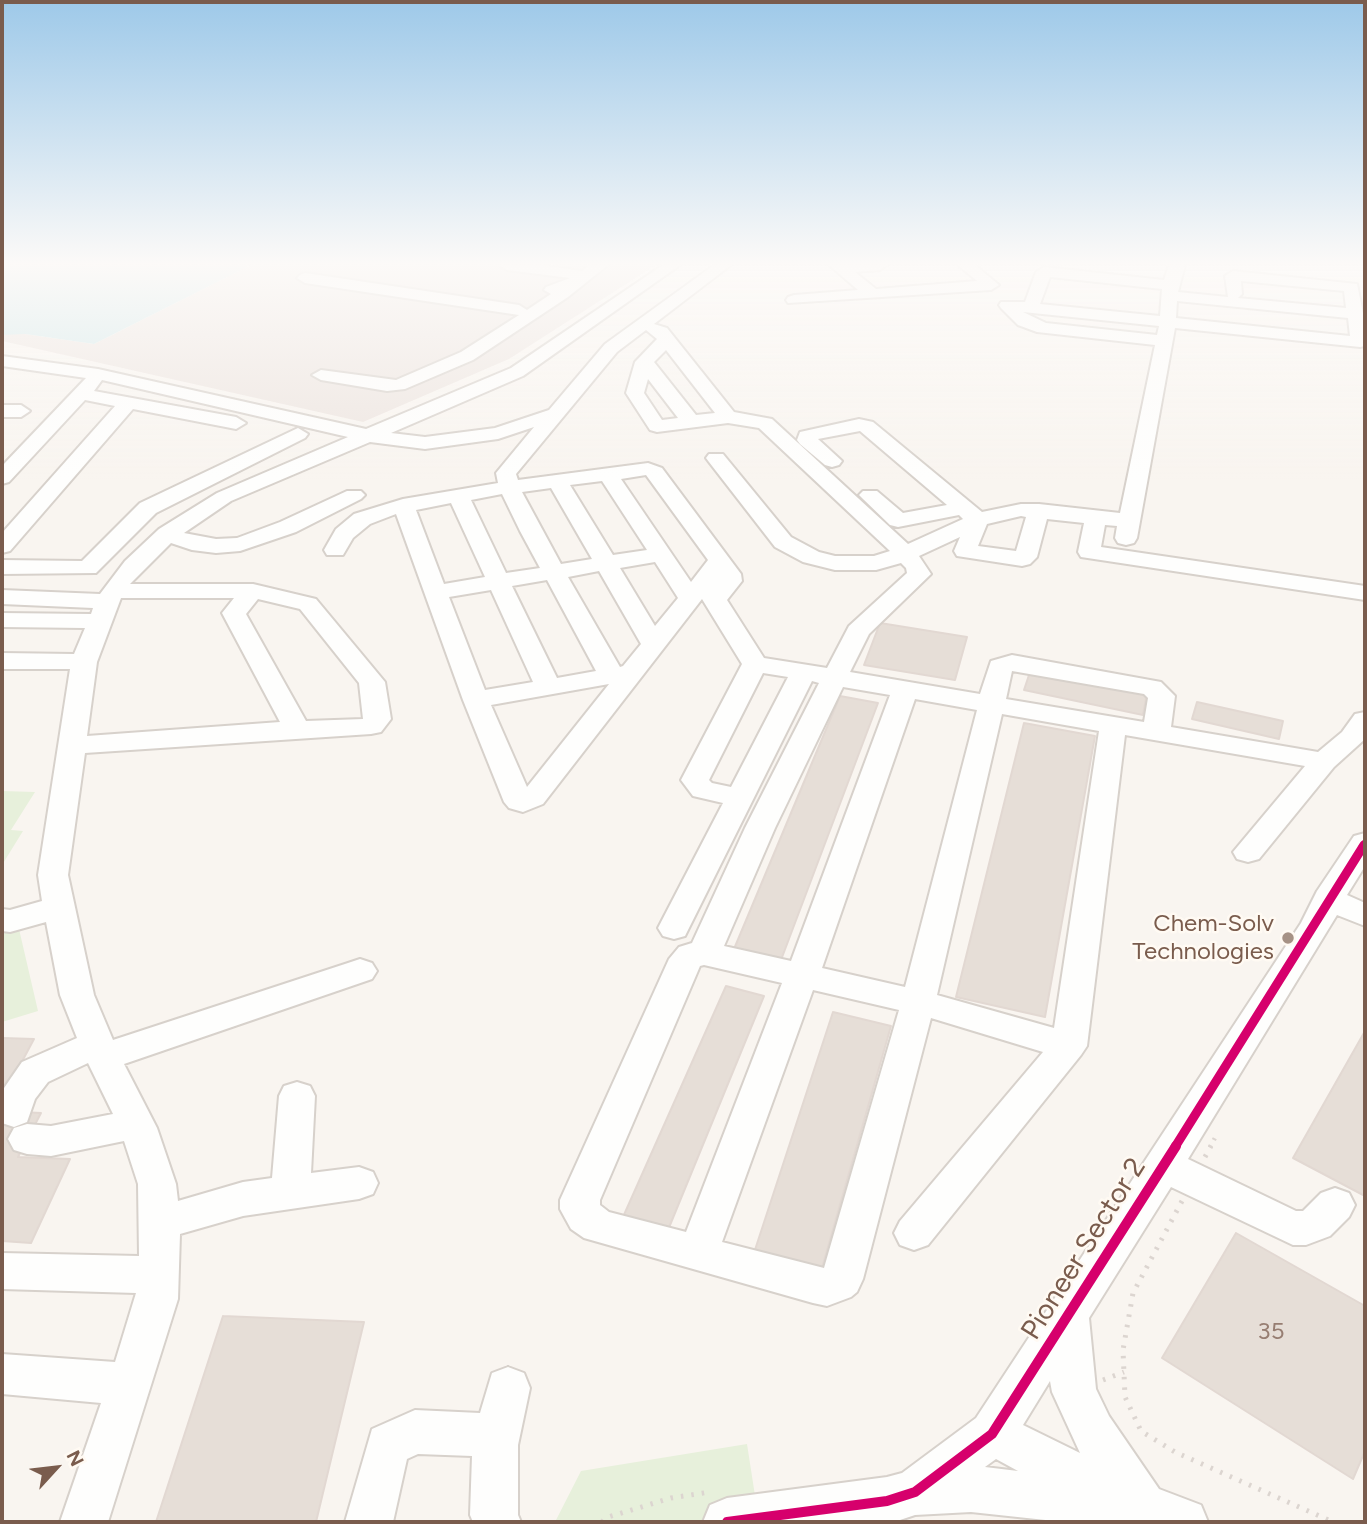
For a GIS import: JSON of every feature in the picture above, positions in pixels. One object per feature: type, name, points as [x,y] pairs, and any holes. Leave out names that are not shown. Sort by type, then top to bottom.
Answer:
[{"type":"street","points":[[441,367],[483,336]]},
{"type":"street","points":[[321,375],[394,386],[467,355],[496,336]]},
{"type":"street","points":[[84,1522],[157,1299],[159,1267],[157,1184],[136,1123],[100,1051],[77,995],[54,875],[70,746],[85,662],[107,604],[133,566],[167,534],[211,504],[517,372],[569,336]]},
{"type":"street","points":[[622,675],[555,572],[509,487],[506,473],[552,415],[611,348],[626,336]]},
{"type":"street","points":[[663,336],[728,417]]},
{"type":"street","points":[[1042,336],[1084,342],[1087,336]]},
{"type":"street","points":[[1117,336],[1163,341]]},
{"type":"street","points":[[1123,558],[1161,365],[1164,336]]},
{"type":"street","points":[[1333,336],[1360,342],[1359,336]]},
{"type":"street","points":[[666,340],[644,362],[635,393],[657,426],[728,417],[754,419],[769,425],[905,554],[918,567],[919,574],[858,631],[760,828],[704,953]]},
{"type":"street","points":[[2,361],[98,374],[370,436],[425,443],[498,433],[552,415]]},
{"type":"street","points":[[644,362],[691,422]]},
{"type":"street","points":[[2,478],[98,374]]},
{"type":"street","points":[[2,567],[88,568],[148,508],[176,492],[298,435],[80,394]]},
{"type":"street","points":[[2,546],[128,403]]},
{"type":"street","points":[[859,425],[866,426],[970,522],[898,520],[807,440],[807,436],[859,425]]},
{"type":"street","points":[[716,458],[790,547],[811,557],[856,564],[876,563],[905,554],[970,522],[1021,510],[1130,521]]},
{"type":"street","points":[[335,550],[344,534],[362,519],[403,505],[509,487],[653,470],[730,577],[703,593],[622,675],[533,798],[523,803],[519,802],[476,700],[403,505]]},
{"type":"street","points":[[608,474],[661,554],[703,593],[755,664],[1324,761]]},
{"type":"street","points":[[557,481],[654,643]]},
{"type":"street","points":[[176,492],[211,504]]},
{"type":"street","points":[[167,534],[204,544],[240,544],[288,527],[354,495]]},
{"type":"street","points":[[458,495],[548,687]]},
{"type":"street","points":[[970,522],[964,550],[1018,560],[1026,558],[1039,510]]},
{"type":"street","points":[[1097,517],[1089,552],[1365,593]]},
{"type":"street","points":[[437,592],[661,554]]},
{"type":"street","points":[[253,591],[234,613],[297,729]]},
{"type":"street","points":[[2,620],[107,604],[253,591],[307,604],[372,682],[378,719],[376,723],[361,727],[297,729],[70,746]]},
{"type":"street","points":[[2,597],[107,604]]},
{"type":"street","points":[[2,661],[85,662]]},
{"type":"street","points":[[1069,1046],[918,1002],[704,953],[691,954],[686,959],[580,1200],[580,1209],[585,1217],[598,1226],[814,1285],[827,1287],[842,1279],[918,1002],[958,847],[1000,666],[1012,663],[1152,688],[1162,696],[1156,733]]},
{"type":"street","points":[[739,797],[703,790],[695,780],[755,664]]},
{"type":"street","points":[[674,928],[804,673]]},
{"type":"street","points":[[476,700],[622,675]]},
{"type":"street","points":[[698,1253],[854,837],[905,690]]},
{"type":"street","points":[[1248,852],[1324,761],[1352,738],[1365,720]]},
{"type":"street","points":[[914,1233],[1069,1046],[1112,725]]},
{"type":"street","name":"Pioneer Sector 2","points":[[719,1507],[887,1501],[915,1492],[992,1434],[1365,842]]},
{"type":"street","points":[[1328,899],[1365,915]]},
{"type":"street","points":[[2,920],[59,908]]},
{"type":"street","points":[[136,1123],[96,1134],[51,1141],[21,1126],[18,1095],[34,1072],[360,971]]},
{"type":"street","points":[[292,1190],[297,1096]]},
{"type":"street","points":[[1162,1165],[1293,1228],[1306,1228],[1316,1224],[1335,1205]]},
{"type":"street","points":[[159,1223],[243,1199],[292,1190],[359,1183]]},
{"type":"street","points":[[2,1270],[136,1275],[159,1267]]},
{"type":"street","points":[[1068,1313],[1070,1369],[1074,1392],[1093,1432],[1163,1515]]},
{"type":"street","points":[[2,1374],[129,1384]]},
{"type":"street","points":[[496,1522],[495,1445],[508,1388]]},
{"type":"street","points":[[369,1522],[388,1445],[415,1432],[473,1434],[486,1437],[495,1445]]},
{"type":"street","points":[[992,1434],[1163,1515]]},
{"type":"street","points":[[915,1492],[971,1489],[1163,1515]]},
{"type":"path","points":[[1202,1163],[1221,1128]]},
{"type":"path","points":[[1183,1199],[1133,1293],[1123,1350],[1125,1397],[1141,1431],[1175,1452],[1333,1522]]},
{"type":"path","points":[[603,1522],[605,1518],[671,1498],[719,1507]]},
{"type":"shaded area","points":[[3,336],[40,336],[94,344],[110,336],[545,336],[509,359],[363,422],[2,341]]},
{"type":"green space","points":[[2,791],[35,792],[11,830],[23,831],[2,865]]},
{"type":"green space","points":[[19,929],[38,1011],[2,1022],[2,934]]},
{"type":"green space","points":[[747,1444],[758,1515],[706,1522],[555,1522],[581,1471]]},
{"type":"water","points":[[40,336],[110,336],[94,344]]},
{"type":"building","points":[[880,623],[967,637],[955,680],[864,665]]},
{"type":"building","points":[[1031,669],[1147,693],[1143,715],[1024,690]]},
{"type":"building","points":[[840,696],[878,703],[781,960],[734,949]]},
{"type":"building","points":[[1197,702],[1283,721],[1279,739],[1192,719]]},
{"type":"building","points":[[1024,723],[1095,736],[1045,1017],[956,997]]},
{"type":"building","points":[[726,986],[764,996],[668,1230],[623,1217]]},
{"type":"building","points":[[833,1012],[891,1026],[818,1282],[751,1262]]},
{"type":"building","points":[[1365,1031],[1365,1196],[1293,1158]]},
{"type":"building","points":[[2,1038],[34,1039],[2,1099]]},
{"type":"building","points":[[2,1111],[41,1113],[18,1157],[70,1159],[31,1243],[2,1241]]},
{"type":"building","points":[[1236,1233],[1365,1306],[1365,1451],[1353,1479],[1162,1358]]},
{"type":"building","points":[[223,1316],[364,1322],[316,1522],[156,1522]]},
{"type":"cycle path","points":[[727,1522],[887,1501],[915,1492],[992,1434],[1316,925],[1328,899],[1365,843]]},
{"type":"place","name":"Chem-Solv Technologies","points":[[1288,938]]}]
